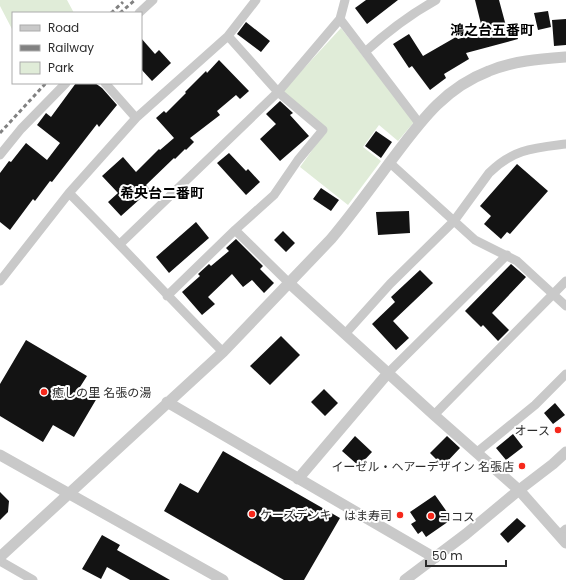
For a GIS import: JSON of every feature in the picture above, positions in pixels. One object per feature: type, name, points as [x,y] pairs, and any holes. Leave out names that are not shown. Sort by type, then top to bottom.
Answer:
[{"type":"street","points":[[140,12],[153,0]]},
{"type":"street","points":[[0,281],[68,193],[136,118],[228,36],[256,0]]},
{"type":"street","points":[[120,244],[278,92],[340,19],[345,0]]},
{"type":"street","points":[[365,52],[388,31],[418,10],[436,0]]},
{"type":"street","points":[[340,19],[420,123]]},
{"type":"street","points":[[167,296],[274,194],[298,160],[323,130],[278,92],[228,36]]},
{"type":"street","points":[[0,556],[223,352],[290,283],[343,225],[420,123],[449,93],[490,70],[520,62],[566,57]]},
{"type":"street","points":[[0,155],[21,129],[65,84]]},
{"type":"street","points":[[106,84],[136,118]]},
{"type":"street","points":[[345,334],[390,284],[454,221],[489,173],[503,160],[528,149],[566,144]]},
{"type":"street","points":[[390,163],[475,240],[516,261],[566,306]]},
{"type":"street","points":[[68,193],[120,244],[167,296],[223,352]]},
{"type":"street","points":[[235,230],[345,334],[519,490],[564,535]]},
{"type":"street","points":[[298,478],[388,373],[507,256]]},
{"type":"street","points":[[434,415],[566,281]]},
{"type":"street","points":[[476,453],[535,405],[566,374]]},
{"type":"street","points":[[167,402],[435,558]]},
{"type":"street","points":[[405,580],[466,534],[566,452]]},
{"type":"street","points":[[0,455],[223,580]]},
{"type":"street","points":[[0,561],[34,580]]},
{"type":"green space","points":[[0,0],[67,0],[73,12],[12,12],[12,29],[0,6]]},
{"type":"green space","points":[[341,28],[414,122],[398,141],[379,125],[363,147],[381,161],[348,205],[300,167],[326,131],[283,91]]},
{"type":"building","points":[[366,0],[398,0],[367,24],[355,8]]},
{"type":"building","points":[[475,0],[499,0],[506,26],[514,24],[518,39],[466,53],[469,59],[444,74],[446,78],[430,90],[412,66],[409,68],[393,44],[409,34],[423,56],[456,37],[458,39],[483,32]]},
{"type":"building","points":[[548,11],[551,27],[538,30],[534,13]]},
{"type":"building","points":[[566,19],[566,45],[554,46],[552,20]]},
{"type":"building","points":[[246,22],[270,41],[261,52],[237,34]]},
{"type":"building","points":[[142,39],[155,54],[159,50],[171,63],[152,81],[142,70]]},
{"type":"building","points":[[219,60],[249,91],[240,99],[236,95],[217,111],[220,115],[190,138],[194,142],[175,159],[174,158],[146,185],[150,190],[121,216],[108,202],[118,193],[102,176],[123,157],[136,172],[159,149],[160,150],[174,138],[156,118],[164,111],[166,113],[206,71],[207,73]]},
{"type":"building","points":[[75,84],[96,84],[117,105],[99,127],[97,124],[52,182],[50,181],[35,201],[33,199],[10,230],[0,222],[0,173],[26,143],[47,160],[60,143],[37,125],[46,113],[51,117]]},
{"type":"building","points":[[280,101],[293,113],[290,115],[309,136],[280,161],[260,139],[276,124],[266,114]]},
{"type":"building","points":[[376,131],[392,142],[381,158],[365,146]]},
{"type":"building","points":[[229,153],[246,171],[248,169],[260,182],[246,195],[217,163]]},
{"type":"building","points":[[517,164],[548,191],[510,234],[507,232],[501,239],[484,224],[491,216],[480,206]]},
{"type":"building","points":[[321,188],[339,200],[331,211],[313,199]]},
{"type":"building","points":[[409,211],[410,233],[378,235],[376,212]]},
{"type":"building","points":[[196,222],[209,238],[169,273],[156,257]]},
{"type":"building","points":[[283,231],[295,243],[286,252],[274,240]]},
{"type":"building","points":[[236,239],[263,266],[260,269],[274,283],[264,293],[252,280],[243,287],[232,274],[208,297],[215,304],[202,315],[182,292],[200,276],[198,274],[209,264],[211,266],[229,251],[226,248]]},
{"type":"building","points":[[511,264],[526,277],[492,313],[509,330],[498,341],[483,325],[481,327],[465,311]]},
{"type":"building","points":[[420,270],[433,283],[393,321],[409,338],[396,350],[372,324],[395,302],[391,297]]},
{"type":"building","points":[[281,336],[300,355],[270,385],[250,366]]},
{"type":"building","name":"癒しの里 名張の湯","points":[[26,340],[87,376],[80,387],[97,398],[74,437],[53,425],[43,442],[0,416],[0,384]]},
{"type":"building","points":[[324,389],[338,403],[325,416],[311,402]]},
{"type":"building","points":[[555,403],[565,415],[553,424],[544,413]]},
{"type":"building","points":[[513,434],[523,447],[506,460],[496,448]]},
{"type":"building","points":[[355,436],[372,452],[359,466],[342,451]]},
{"type":"building","points":[[447,436],[460,448],[443,466],[430,453]]},
{"type":"building","name":"ケーズデンキ","points":[[223,451],[340,518],[304,580],[284,580],[164,511],[180,483],[198,493]]},
{"type":"building","points":[[0,492],[9,501],[8,512],[0,520]]},
{"type":"building","name":"ココス","points":[[435,495],[452,519],[426,537],[422,531],[418,534],[411,524],[416,521],[410,512]]},
{"type":"building","points":[[517,518],[526,526],[508,543],[500,534]]},
{"type":"building","points":[[102,535],[120,545],[117,550],[170,580],[130,580],[107,567],[101,579],[82,569]]},
{"type":"railway","points":[[121,12],[135,0]]},
{"type":"railway","points":[[112,12],[123,2]]},
{"type":"railway","points":[[0,133],[45,84]]},
{"type":"place","name":"癒しの里 名張の湯","points":[[44,392]]},
{"type":"place","name":"オース","points":[[558,430]]},
{"type":"place","name":"イーゼル・ヘアーデザイン 名張店","points":[[522,466]]},
{"type":"place","name":"ケーズデンキ","points":[[252,514]]},
{"type":"place","name":"はま寿司","points":[[400,515]]},
{"type":"place","name":"ココス","points":[[431,516]]},
{"type":"district","name":"鴻之台五番町","points":[[492,30]]},
{"type":"district","name":"希央台二番町","points":[[162,193]]}]
